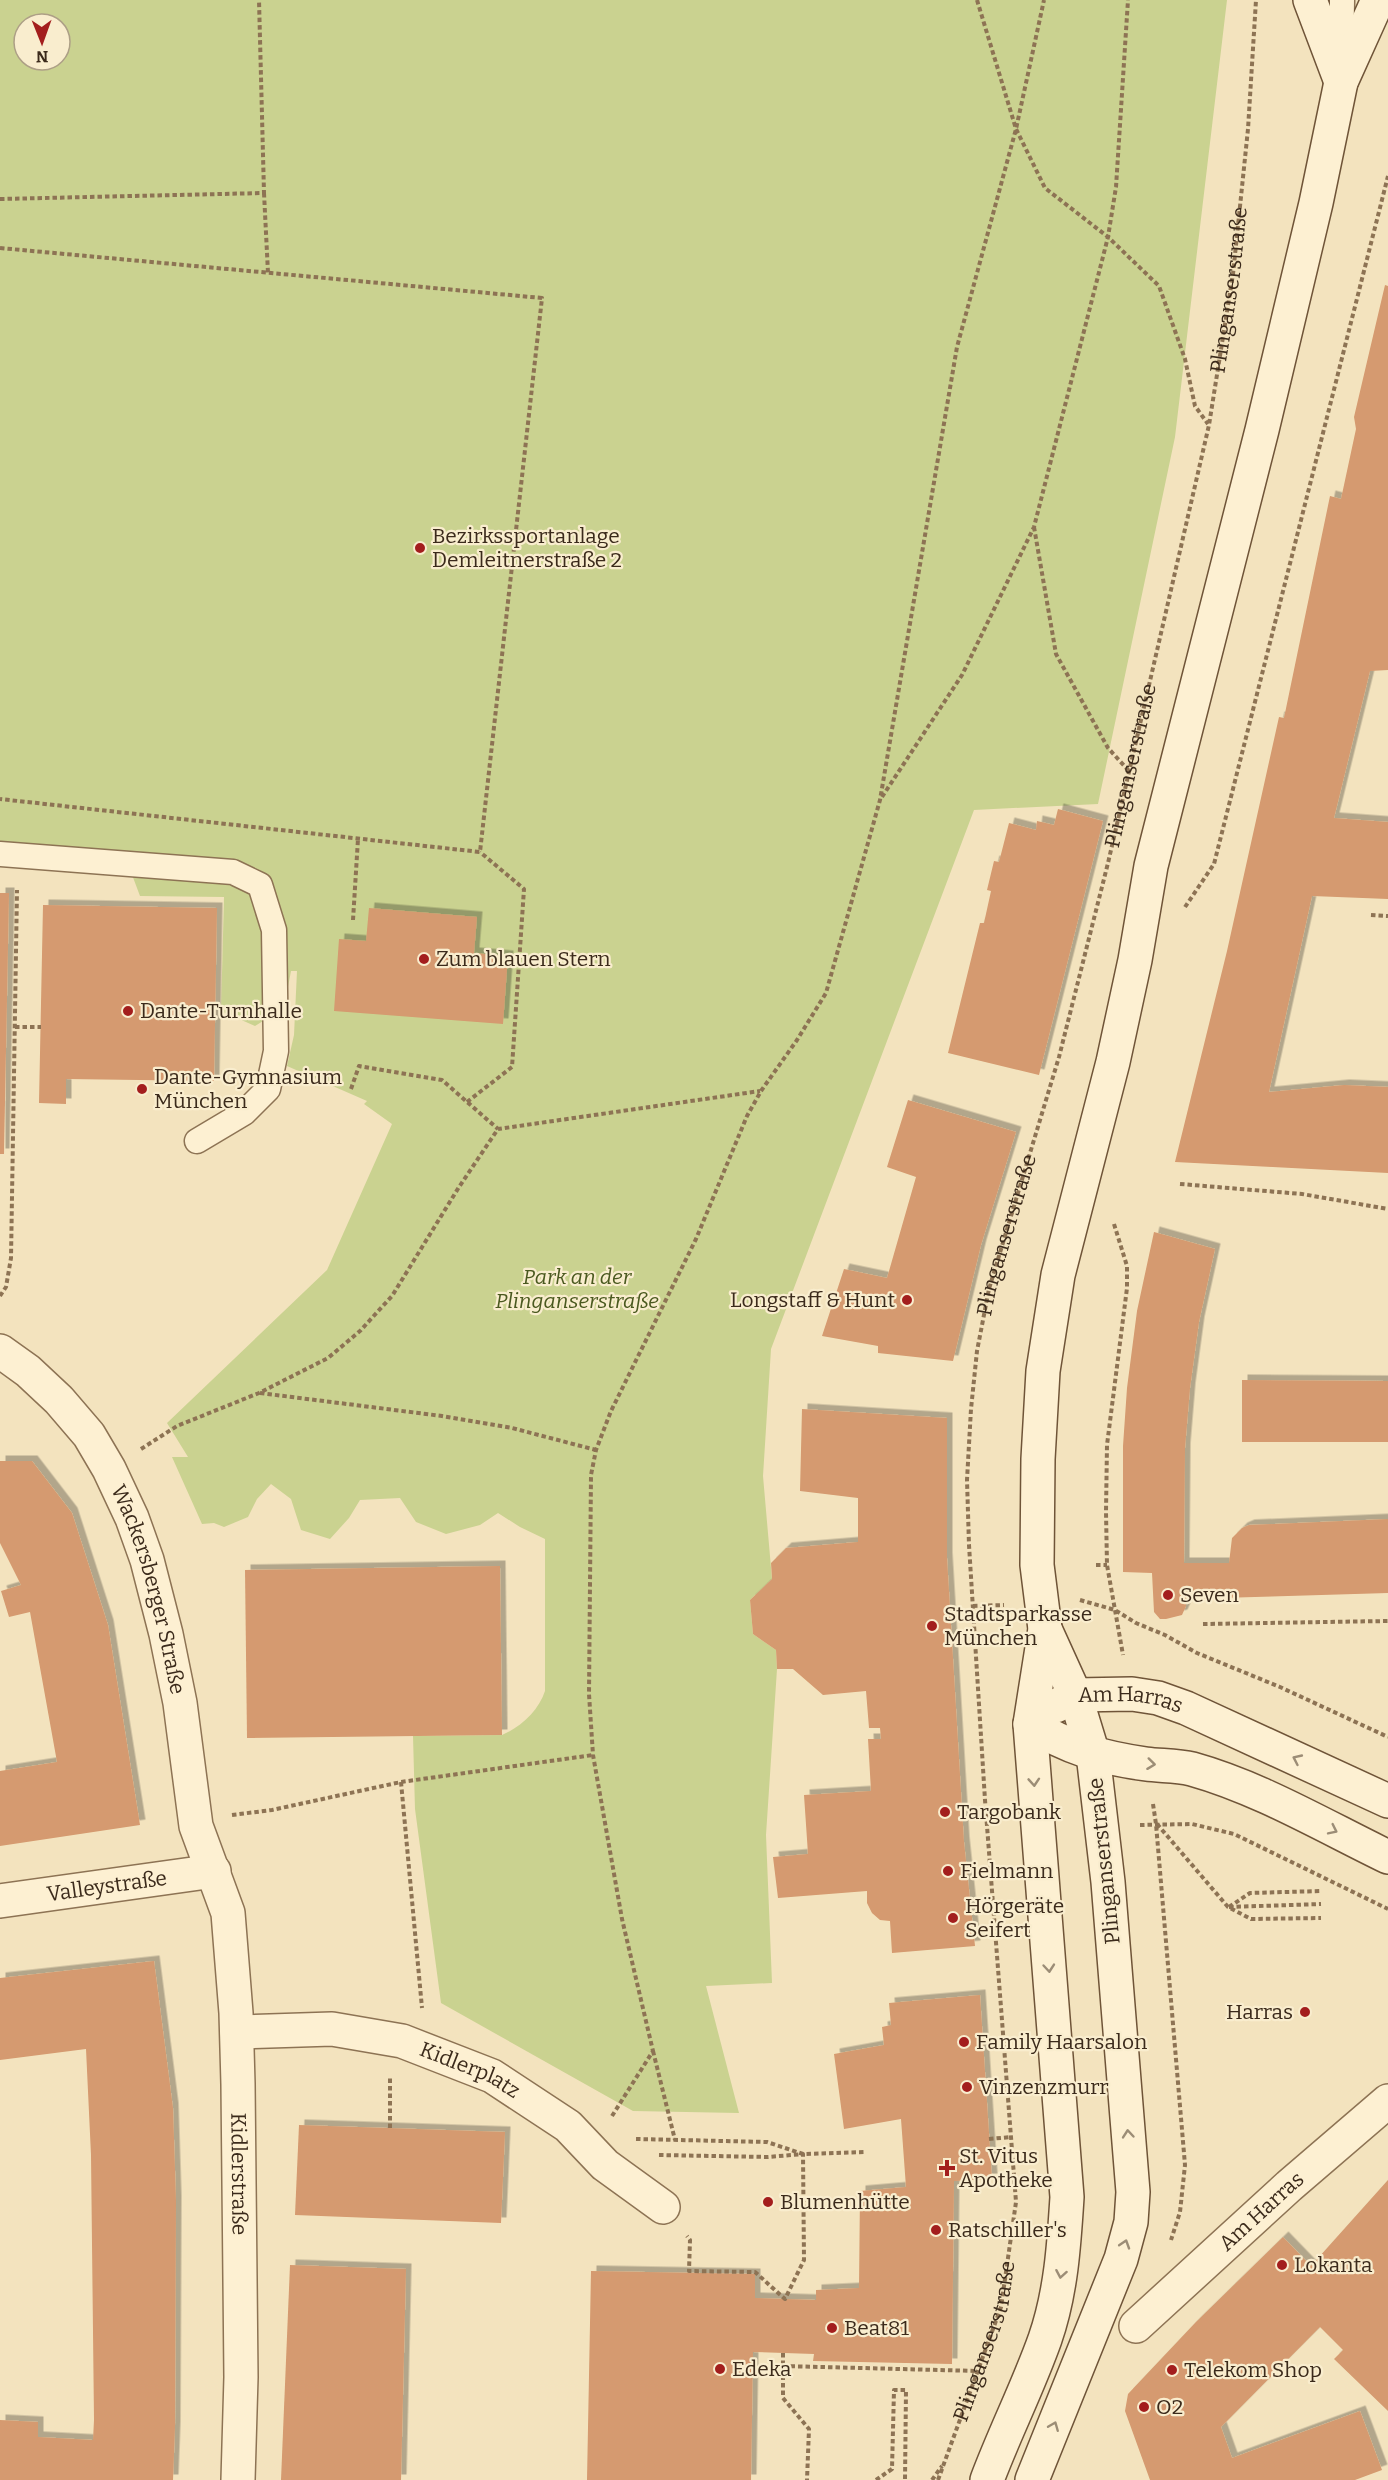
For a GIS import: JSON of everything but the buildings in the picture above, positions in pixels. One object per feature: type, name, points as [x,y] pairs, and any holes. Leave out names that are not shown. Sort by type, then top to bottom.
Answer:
[{"type":"main road","name":"Plinganserstraße","points":[[1341,82],[1349,7]]},
{"type":"main road","name":"Plinganserstraße","points":[[987,2480],[1018,2409],[1045,2338],[1057,2295],[1064,2256],[1067,2197],[1030,1724],[1045,1629],[1037,1565],[1038,1459],[1043,1371],[1058,1275],[1113,1062],[1135,960],[1151,866],[1262,430],[1316,203],[1341,82],[1349,7]]},
{"type":"main road","name":"Wackersberger Straße","points":[[0,1351],[28,1371],[59,1400],[89,1435],[109,1469],[132,1518],[147,1560],[166,1634],[180,1703],[195,1820],[214,1871]]},
{"type":"main road","name":"Plinganserstraße","points":[[1032,2480],[1121,2259],[1131,2222],[1133,2192],[1108,1882],[1093,1754],[1075,1695],[1045,1629]]},
{"type":"main road","name":"Am Harras","points":[[1030,1724],[1075,1695],[1132,1694],[1158,1698],[1186,1708],[1388,1800]]},
{"type":"main road","points":[[1030,1724],[1057,1741],[1093,1754],[1146,1764],[1189,1768],[1240,1785],[1388,1857]]},
{"type":"main road","name":"Valleystraße","points":[[0,1901],[214,1871]]},
{"type":"main road","name":"Kidlerstraße","points":[[214,1871],[228,1913],[237,2032],[241,2365],[238,2480]]},
{"type":"main road","name":"Kidlerplatz","points":[[237,2032],[332,2029],[402,2041],[492,2076],[568,2126],[605,2165],[663,2207]]},
{"type":"main road","name":"Am Harras","points":[[1136,2326],[1289,2186],[1388,2101]]},
{"type":"lane","points":[[0,854],[233,872],[260,885],[274,930],[276,1051],[268,1089],[244,1113],[197,1141]]},
{"type":"path","points":[[259,0],[268,273]]},
{"type":"path","points":[[977,0],[1016,129],[1046,188],[1108,237],[1159,286],[1185,359],[1195,406],[1209,425]]},
{"type":"path","points":[[675,2140],[622,1919],[593,1755],[589,1694],[591,1475],[596,1450],[611,1411],[696,1239],[747,1116],[826,993],[880,800],[957,347],[1016,129],[1044,0]]},
{"type":"path","points":[[880,800],[962,675],[1034,527],[1108,237],[1116,187],[1128,0]]},
{"type":"path","name":"Plinganserstraße","points":[[938,2480],[1000,2307],[1016,2202],[985,1800],[970,1555],[967,1480],[970,1409],[977,1351],[989,1289],[1059,1057],[1129,771],[1209,425],[1233,274],[1248,129],[1256,0]]},
{"type":"path","points":[[1214,864],[1388,176]]},
{"type":"path","points":[[0,199],[264,193]]},
{"type":"path","points":[[0,248],[542,298],[480,852]]},
{"type":"path","points":[[1034,527],[1056,654],[1108,748],[1129,771]]},
{"type":"path","points":[[0,799],[480,852],[524,889],[513,1067],[467,1102]]},
{"type":"path","points":[[353,920],[358,839]]},
{"type":"path","points":[[0,1296],[6,1287],[11,1258],[17,888]]},
{"type":"path","points":[[1371,915],[1388,916]]},
{"type":"path","points":[[15,1027],[41,1027]]},
{"type":"path","points":[[351,1089],[359,1066],[442,1080],[498,1129]]},
{"type":"path","points":[[109,1469],[177,1426],[260,1393],[328,1358],[360,1331],[392,1296],[459,1187],[498,1129],[761,1091]]},
{"type":"path","points":[[1180,1184],[1302,1194],[1388,1209]]},
{"type":"path","points":[[1114,1227],[1127,1266],[1127,1288],[1107,1445],[1107,1565],[1132,1694]]},
{"type":"path","points":[[260,1393],[364,1404],[512,1428],[596,1450]]},
{"type":"path","points":[[1096,1565],[1107,1565]]},
{"type":"path","points":[[1114,1610],[1197,1653],[1280,1687],[1388,1737]]},
{"type":"path","points":[[1203,1624],[1388,1621]]},
{"type":"path","points":[[195,1820],[272,1810],[401,1782],[593,1755]]},
{"type":"path","points":[[1146,1764],[1156,1824],[1228,1907],[1251,1919],[1321,1918]]},
{"type":"path","points":[[401,1782],[426,2050]]},
{"type":"path","points":[[1156,1824],[1192,1824],[1237,1836],[1388,1909]]},
{"type":"path","points":[[1237,1836],[1244,1832]]},
{"type":"path","points":[[1228,1907],[1250,1893],[1320,1891]]},
{"type":"path","points":[[1228,1907],[1321,1904]]},
{"type":"path","points":[[390,2128],[391,2040]]},
{"type":"path","points":[[591,2149],[653,2051]]},
{"type":"path","points":[[989,2139],[1011,2137]]},
{"type":"path","points":[[632,2139],[767,2142],[803,2154]]},
{"type":"path","points":[[651,2155],[768,2157],[864,2152]]},
{"type":"path","points":[[690,2240],[689,2271],[755,2272],[785,2299],[804,2260],[803,2154]]},
{"type":"path","points":[[783,2353],[783,2398],[809,2429],[807,2480]]},
{"type":"path","points":[[783,2366],[978,2371]]},
{"type":"path","points":[[876,2480],[892,2469],[894,2390],[906,2390],[905,2480]]},
{"type":"green space","name":"Park an der Plinganserstraße","points":[[0,0],[1227,0],[1175,437],[1098,804],[974,810],[771,1349],[763,1476],[772,1579],[750,1600],[753,1634],[776,1650],[777,1669],[766,1835],[772,1983],[706,1986],[739,2113],[633,2111],[441,2003],[415,1809],[413,1736],[502,1735],[522,1723],[534,1711],[545,1691],[545,1539],[498,1513],[480,1525],[446,1534],[416,1522],[400,1498],[360,1500],[349,1518],[330,1539],[301,1530],[291,1499],[271,1484],[257,1499],[248,1517],[224,1527],[214,1523],[202,1524],[172,1457],[188,1457],[167,1423],[327,1270],[392,1124],[364,1104],[367,1101],[287,1066],[294,1035],[297,971],[291,971],[284,1008],[255,1026],[221,1011],[224,897],[140,896],[125,856],[0,847]]},
{"type":"place","name":"Bezirkssportanlage Demleitnerstraße 2","points":[[420,548]]},
{"type":"place","name":"Zum blauen Stern","points":[[424,959]]},
{"type":"place","name":"Dante-Turnhalle","points":[[128,1011]]},
{"type":"place","name":"Dante-Gymnasium München","points":[[142,1089]]},
{"type":"place","name":"Longstaff & Hunt","points":[[907,1300]]},
{"type":"place","name":"Seven","points":[[1168,1595]]},
{"type":"place","name":"Stadtsparkasse München","points":[[932,1626]]},
{"type":"place","name":"Targobank","points":[[945,1812]]},
{"type":"place","name":"Fielmann","points":[[948,1871]]},
{"type":"place","name":"Hörgeräte Seifert","points":[[953,1918]]},
{"type":"place","name":"Harras","points":[[1305,2012]]},
{"type":"place","name":"Family Haarsalon","points":[[964,2042]]},
{"type":"place","name":"Vinzenzmurr","points":[[967,2087]]},
{"type":"place","name":"St. Vitus Apotheke","points":[[947,2168]]},
{"type":"place","name":"Blumenhütte","points":[[768,2202]]},
{"type":"place","name":"Ratschiller's","points":[[936,2230]]},
{"type":"place","name":"Lokanta","points":[[1282,2265]]},
{"type":"place","name":"Beat81","points":[[832,2328]]},
{"type":"place","name":"Edeka","points":[[720,2369]]},
{"type":"place","name":"Telekom Shop","points":[[1172,2370]]},
{"type":"place","name":"O2","points":[[1144,2407]]}]
